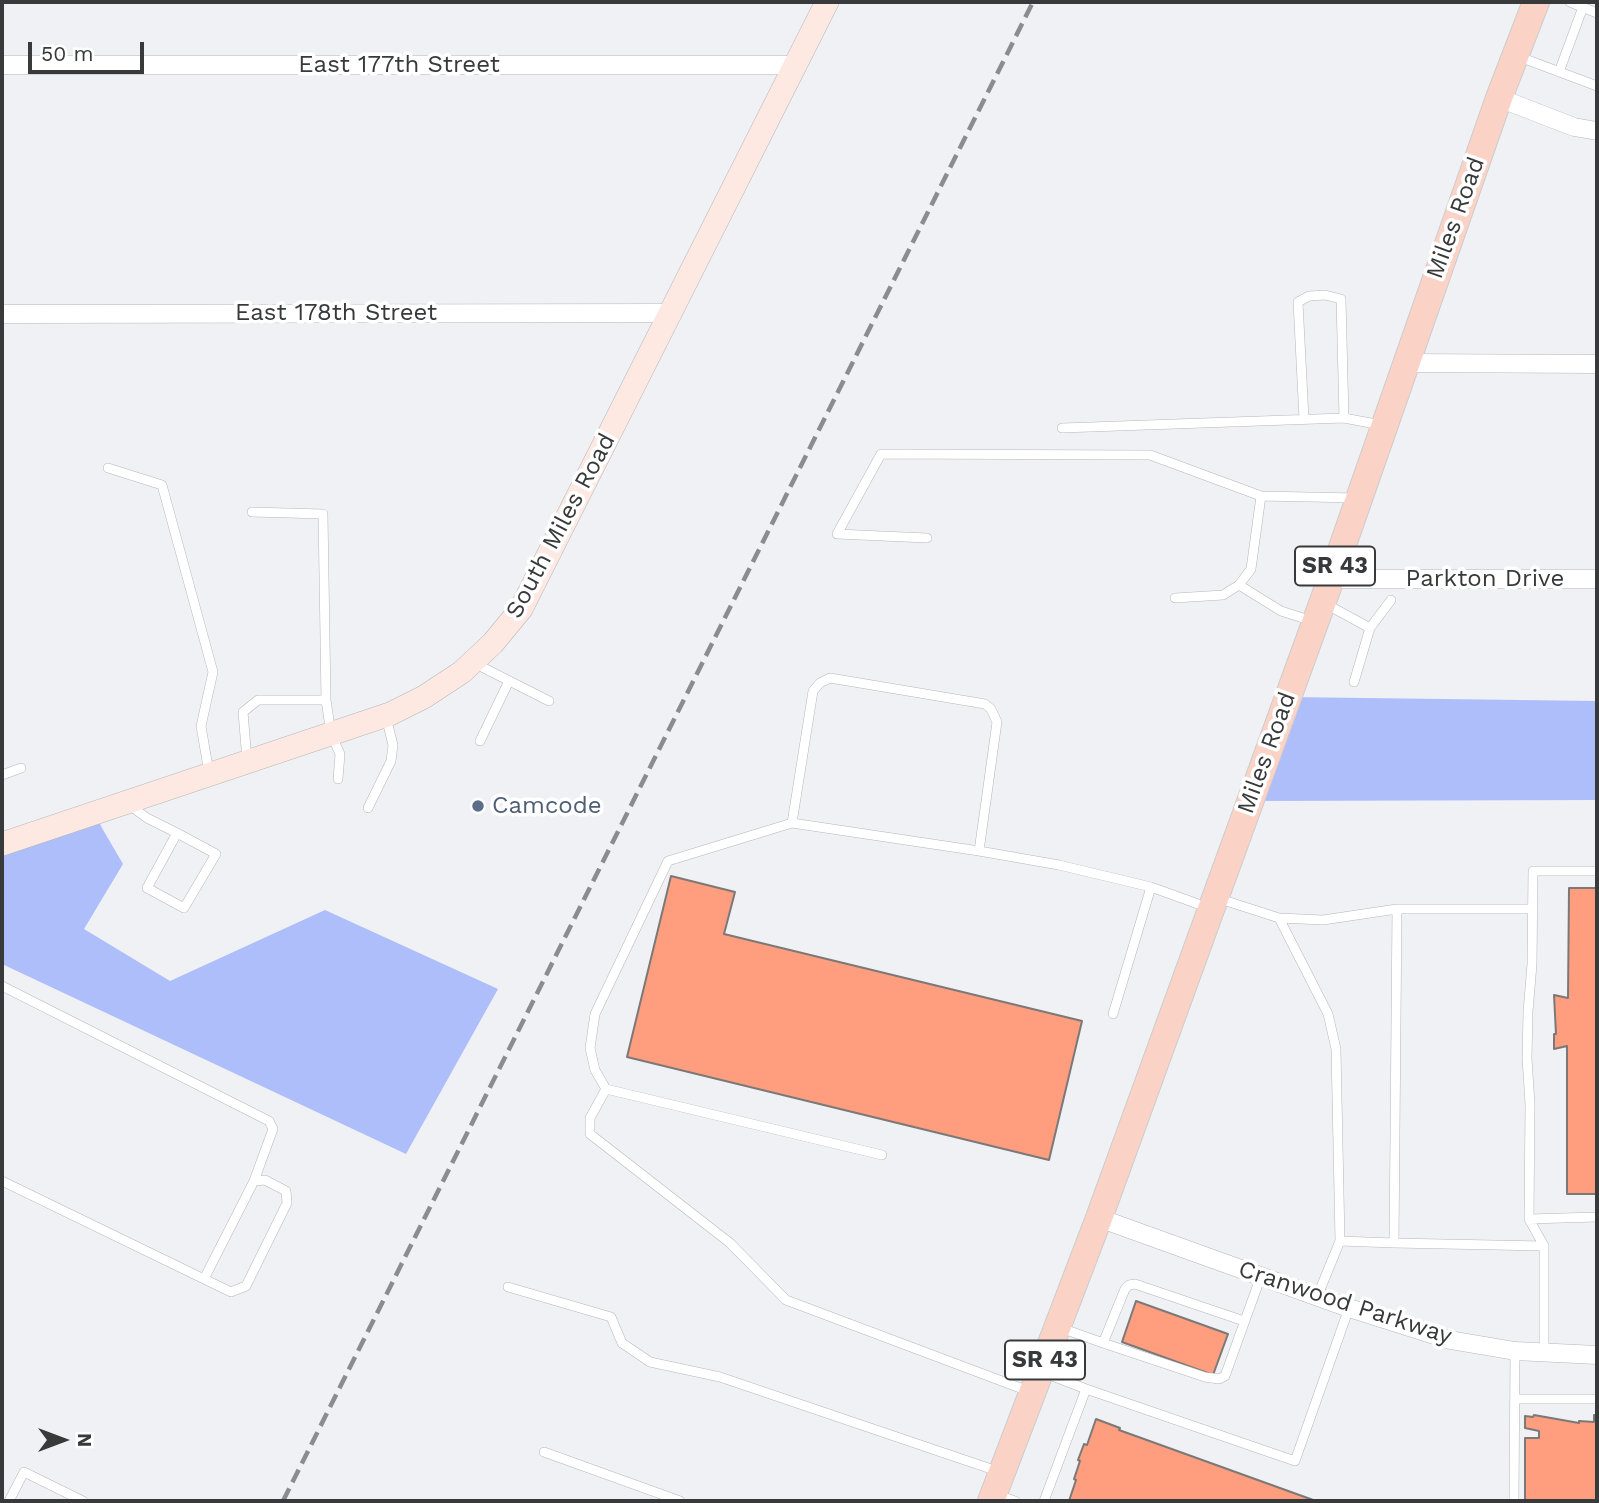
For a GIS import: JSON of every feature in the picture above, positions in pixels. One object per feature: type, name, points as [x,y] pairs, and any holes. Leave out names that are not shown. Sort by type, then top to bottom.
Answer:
[{"type":"main road","name":"Miles Road","points":[[1000,1492],[1036,1382],[1099,1218],[1322,601],[1404,362],[1536,2]]},
{"type":"street","name":"South Miles Road","points":[[2,844],[386,716],[424,697],[462,672],[493,643],[521,609],[827,2]]},
{"type":"street","name":"East 177th Street","points":[[2,65],[795,65]]},
{"type":"street","points":[[1499,98],[1574,127],[1597,131]]},
{"type":"street","name":"East 178th Street","points":[[2,314],[670,313]]},
{"type":"street","points":[[1404,362],[1597,364]]},
{"type":"street","name":"Parkton Drive","points":[[1322,601],[1597,579]]},
{"type":"street","name":"Cranwood Parkway","points":[[1099,1218],[1317,1297],[1450,1340],[1515,1351],[1597,1355]]},
{"type":"lane","points":[[1570,2],[1597,13]]},
{"type":"lane","points":[[1559,72],[1583,7]]},
{"type":"lane","points":[[1515,55],[1597,86]]},
{"type":"lane","points":[[1304,419],[1298,302],[1309,296],[1325,295],[1341,299],[1344,418]]},
{"type":"lane","points":[[1062,428],[1344,418],[1383,426]]},
{"type":"lane","points":[[927,538],[837,534],[881,454],[1150,455],[1261,496],[1358,498]]},
{"type":"lane","points":[[108,468],[162,485],[213,672],[201,726],[209,775]]},
{"type":"lane","points":[[1175,598],[1223,595],[1239,585],[1251,569],[1261,496]]},
{"type":"lane","points":[[252,512],[323,514],[326,700],[331,734],[340,754],[338,779]]},
{"type":"lane","points":[[1239,585],[1281,611],[1322,601],[1370,628]]},
{"type":"lane","points":[[1354,682],[1370,628],[1391,600]]},
{"type":"lane","points":[[472,663],[549,701]]},
{"type":"lane","points":[[792,823],[813,691],[820,683],[830,678],[985,704],[991,709],[997,722],[979,851]]},
{"type":"lane","points":[[480,741],[509,681]]},
{"type":"lane","points":[[247,762],[243,712],[258,700],[326,700]]},
{"type":"lane","points":[[368,808],[391,761],[393,745],[386,716]]},
{"type":"lane","points":[[2,775],[21,768]]},
{"type":"lane","points":[[126,803],[147,818],[177,833],[216,854],[184,908],[146,888],[177,833]]},
{"type":"lane","points":[[882,1154],[606,1088],[595,1070],[590,1048],[596,1014],[668,861],[792,823],[979,851],[1083,871],[1279,918],[1322,920],[1397,909],[1533,909]]},
{"type":"lane","points":[[1544,1353],[1544,1246],[1528,1219],[1530,1104],[1527,1035],[1533,871],[1597,871]]},
{"type":"lane","points":[[1113,1014],[1151,887]]},
{"type":"lane","points":[[1394,1243],[1397,909]]},
{"type":"lane","points":[[1279,918],[1328,1014],[1336,1048],[1340,1241],[1317,1297]]},
{"type":"lane","points":[[2,986],[269,1121],[273,1129],[254,1181],[204,1279]]},
{"type":"lane","points":[[606,1088],[590,1118],[590,1134],[730,1243],[786,1300],[1036,1382],[1086,1389],[1295,1461],[1349,1308]]},
{"type":"lane","points":[[2,1181],[231,1292],[246,1286],[287,1203],[286,1191],[265,1180],[254,1181]]},
{"type":"lane","points":[[1528,1219],[1597,1217]]},
{"type":"lane","points":[[1340,1241],[1544,1246]]},
{"type":"lane","points":[[1057,1326],[1205,1377],[1219,1379],[1225,1376],[1261,1276]]},
{"type":"lane","points":[[1103,1343],[1125,1289],[1135,1284],[1244,1321]]},
{"type":"lane","points":[[508,1287],[611,1317],[622,1343],[649,1362],[720,1377],[1000,1492]]},
{"type":"lane","points":[[1514,1501],[1515,1351]]},
{"type":"lane","points":[[1044,1501],[1086,1389]]},
{"type":"lane","points":[[1515,1399],[1597,1399]]},
{"type":"lane","points":[[544,1452],[680,1501]]},
{"type":"lane","points":[[9,1501],[24,1472],[83,1501]]},
{"type":"shaded area","points":[[1288,697],[1597,701],[1597,800],[1250,801]]},
{"type":"shaded area","points":[[95,813],[123,864],[84,929],[170,981],[325,910],[498,989],[406,1154],[2,964],[2,844]]},
{"type":"building","points":[[671,876],[735,892],[724,934],[1082,1021],[1049,1160],[627,1057]]},
{"type":"building","points":[[1569,888],[1597,888],[1597,1194],[1567,1194],[1567,1046],[1554,1049],[1554,995],[1568,998]]},
{"type":"building","points":[[1136,1301],[1228,1334],[1213,1375],[1122,1342]]},
{"type":"building","points":[[1534,1415],[1579,1423],[1594,1422],[1594,1415],[1597,1415],[1597,1501],[1525,1501],[1525,1438],[1539,1438],[1539,1431],[1525,1428],[1525,1416]]},
{"type":"building","points":[[1096,1419],[1120,1428],[1119,1430],[1316,1501],[1069,1501],[1076,1480],[1078,1460],[1084,1444],[1087,1445]]},
{"type":"railway","points":[[283,1501],[1033,2]]},
{"type":"place","name":"Camcode","points":[[478,806]]}]
